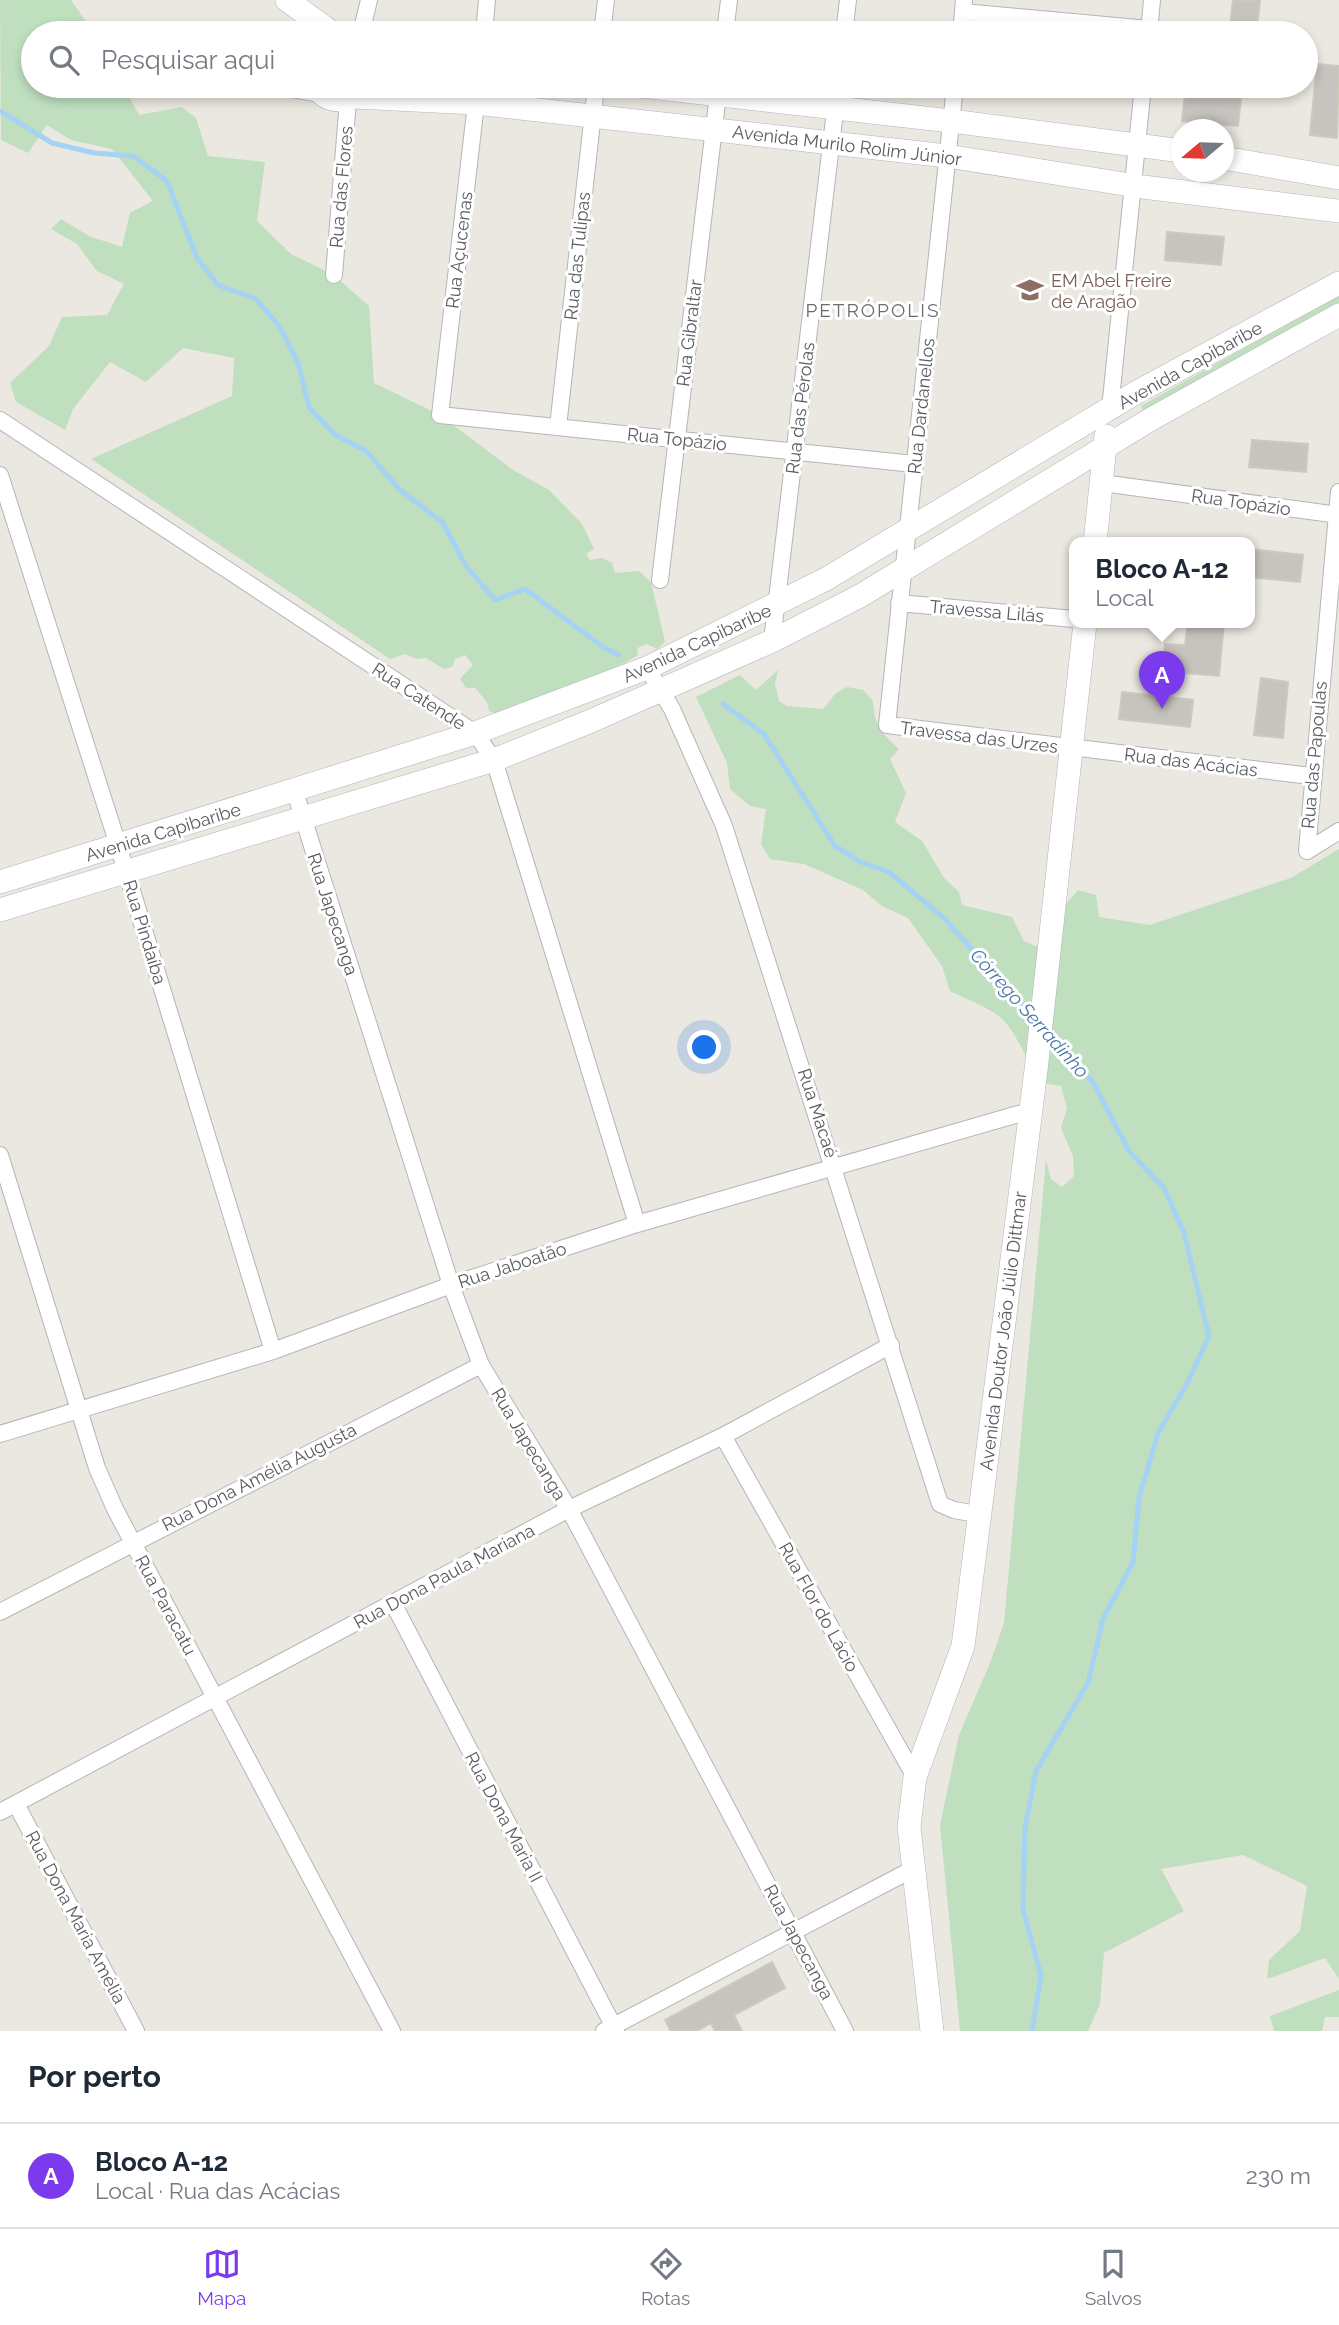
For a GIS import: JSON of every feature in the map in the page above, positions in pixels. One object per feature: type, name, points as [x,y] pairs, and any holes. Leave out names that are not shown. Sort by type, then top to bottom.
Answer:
[{"type":"main road","points":[[289,2],[298,21]]},
{"type":"main road","points":[[289,2],[315,21]]},
{"type":"main road","name":"Avenida Murilo Rolim Júnior","points":[[498,98],[593,116],[947,156],[1131,185],[1331,210]]},
{"type":"main road","name":"Avenida Murilo Rolim Júnior","points":[[842,98],[951,121],[1171,150]]},
{"type":"main road","points":[[1234,160],[1332,177],[1331,210]]},
{"type":"main road","name":"Avenida Capibaribe","points":[[0,882],[295,792],[475,733],[647,668],[777,606],[907,532],[1110,409],[1339,283]]},
{"type":"main road","name":"Avenida Capibaribe","points":[[0,910],[494,760],[772,641],[903,570],[1105,447],[1339,315]]},
{"type":"main road","points":[[1096,537],[1110,409]]},
{"type":"main road","name":"Avenida Doutor João Júlio Dittmar","points":[[932,2031],[909,1826],[915,1777],[963,1646],[982,1515],[1036,1070],[1085,628]]},
{"type":"street","points":[[364,21],[369,0]]},
{"type":"street","points":[[485,21],[488,0]]},
{"type":"street","points":[[603,21],[606,0]]},
{"type":"street","points":[[726,21],[729,0]]},
{"type":"street","points":[[845,21],[848,0]]},
{"type":"street","points":[[1150,21],[1152,0]]},
{"type":"street","points":[[963,6],[1075,21]]},
{"type":"street","name":"Rua das Flores","points":[[334,275],[356,98]]},
{"type":"street","name":"Rua Açucenas","points":[[440,415],[477,98]]},
{"type":"street","name":"Rua das Tulipas","points":[[558,427],[595,98]]},
{"type":"street","name":"Rua Gibraltar","points":[[660,580],[718,98]]},
{"type":"street","name":"Rua das Pérolas","points":[[772,641],[837,98]]},
{"type":"street","name":"Rua Dardanellos","points":[[887,725],[954,98]]},
{"type":"street","points":[[1110,409],[1142,98]]},
{"type":"street","name":"Rua Topázio","points":[[440,415],[914,464]]},
{"type":"street","name":"Rua Catende","points":[[0,420],[475,733],[494,760],[637,1224]]},
{"type":"street","name":"Rua Pindaíba","points":[[0,475],[118,845],[273,1351]]},
{"type":"street","name":"Rua Topázio","points":[[1102,483],[1338,515]]},
{"type":"street","name":"Rua das Papoulas","points":[[1339,492],[1311,776],[1307,851],[1339,831]]},
{"type":"street","name":"Travessa Lilás","points":[[899,603],[1069,619]]},
{"type":"street","name":"Rua Macaé","points":[[647,668],[661,689],[724,826],[835,1167],[940,1504],[954,1510],[982,1515]]},
{"type":"street","name":"Travessa das Urzes","points":[[887,725],[1072,748]]},
{"type":"street","name":"Rua das Acácias","points":[[1072,748],[1311,776]]},
{"type":"street","name":"Rua Japecanga","points":[[295,792],[451,1285],[481,1365],[569,1509],[845,2031]]},
{"type":"street","name":"Rua Jaboatão","points":[[0,1434],[273,1351],[451,1285],[637,1224],[1029,1111]]},
{"type":"street","name":"Rua Paracatu","points":[[0,1155],[97,1468],[132,1541],[392,2031]]},
{"type":"street","name":"Rua Dona Paula Mariana","points":[[0,1812],[569,1509],[723,1436],[891,1345]]},
{"type":"street","name":"Rua Dona Amélia Augusta","points":[[0,1612],[132,1541],[481,1365]]},
{"type":"street","name":"Rua Flor do Lácio","points":[[723,1436],[915,1777]]},
{"type":"street","name":"Rua Dona Maria II","points":[[393,1604],[611,2029]]},
{"type":"street","name":"Rua Dona Maria Amélia","points":[[16,1804],[136,2031]]},
{"type":"street","points":[[611,2029],[913,1869]]},
{"type":"green space","points":[[0,0],[71,0],[86,21],[21,21],[21,98],[130,98],[139,115],[182,107],[196,118],[208,156],[265,162],[257,221],[291,254],[334,275],[369,306],[374,383],[440,415],[513,470],[549,490],[582,524],[594,549],[586,554],[590,560],[602,558],[612,563],[615,573],[639,571],[651,582],[665,642],[657,649],[647,644],[637,648],[638,655],[625,663],[497,714],[489,711],[487,702],[475,688],[466,688],[460,679],[473,665],[465,655],[455,659],[452,667],[444,669],[426,658],[416,659],[405,654],[390,659],[91,459],[232,396],[234,358],[183,348],[146,382],[110,362],[73,409],[65,430],[16,402],[10,383],[49,346],[62,317],[107,315],[124,284],[97,271],[77,244],[51,229],[61,219],[89,236],[122,247],[130,213],[153,201],[112,149],[71,140],[47,125],[28,153],[1,140]]},
{"type":"green space","points":[[1339,295],[1339,308],[1146,417],[1141,406]]},
{"type":"green space","points":[[778,670],[775,684],[779,701],[787,706],[823,709],[836,693],[847,687],[863,690],[873,701],[880,728],[899,749],[890,759],[906,793],[895,822],[922,841],[944,878],[959,892],[962,905],[1012,917],[1024,941],[1048,951],[1063,908],[1078,890],[1096,895],[1099,917],[1150,925],[1291,878],[1339,849],[1339,1979],[1325,1958],[1267,1979],[1269,1960],[1300,1931],[1307,1886],[1243,1855],[1161,1869],[1184,1911],[1104,1953],[1100,2004],[1088,2031],[960,2031],[940,1825],[959,1735],[1004,1623],[1046,1160],[1051,1179],[1062,1187],[1074,1176],[1073,1156],[1061,1128],[1067,1108],[1061,1086],[1042,1083],[1011,1030],[1000,1017],[950,991],[942,966],[908,918],[882,906],[863,890],[804,864],[770,859],[761,844],[766,809],[750,806],[730,789],[727,763],[696,697],[740,675],[756,690]]},
{"type":"green space","points":[[1339,1990],[1339,2017],[1325,2017],[1322,2031],[1274,2031],[1270,2016]]},
{"type":"building","points":[[1233,0],[1260,0],[1258,21],[1231,21]]},
{"type":"building","points":[[1318,64],[1339,66],[1337,138],[1310,135],[1314,98],[1318,98]]},
{"type":"building","points":[[1184,98],[1241,98],[1238,126],[1234,126],[1234,119],[1182,119]]},
{"type":"building","points":[[1167,232],[1224,237],[1221,265],[1165,260]]},
{"type":"building","points":[[1252,440],[1308,444],[1306,472],[1249,467]]},
{"type":"building","points":[[1255,550],[1303,555],[1300,582],[1255,578]]},
{"type":"building","points":[[1187,628],[1224,628],[1219,676],[1163,671],[1165,644],[1185,645]]},
{"type":"building","points":[[1261,678],[1288,682],[1283,738],[1254,735]]},
{"type":"building","points":[[1122,692],[1193,700],[1190,727],[1119,719]]},
{"type":"building","points":[[772,1962],[785,1988],[734,2015],[742,2031],[715,2031],[711,2023],[697,2031],[671,2031],[665,2020]]},
{"type":"waterway","name":"Córrego Serradinho","points":[[0,111],[52,143],[94,153],[133,156],[167,181],[197,258],[218,285],[256,299],[280,327],[298,363],[309,407],[334,434],[366,451],[399,489],[443,523],[466,566],[495,600],[525,589],[603,647],[619,655]]},
{"type":"waterway","name":"Córrego Serradinho","points":[[723,704],[764,734],[835,846],[861,862],[889,872],[945,919],[1034,1020]]},
{"type":"waterway","name":"Córrego Serradinho","points":[[1032,2031],[1041,1976],[1023,1909],[1025,1828],[1036,1771],[1088,1683],[1103,1619],[1133,1562],[1139,1498],[1158,1433],[1189,1380],[1209,1336],[1184,1233],[1164,1188],[1129,1151],[1093,1082],[1046,1032]]},
{"type":"place","name":"EM Abel Freire de Aragão","points":[[1030,290]]},
{"type":"place","name":"Bloco A-12","points":[[1162,709]]},
{"type":"district","name":"PETRÓPOLIS","points":[[873,310]]}]
